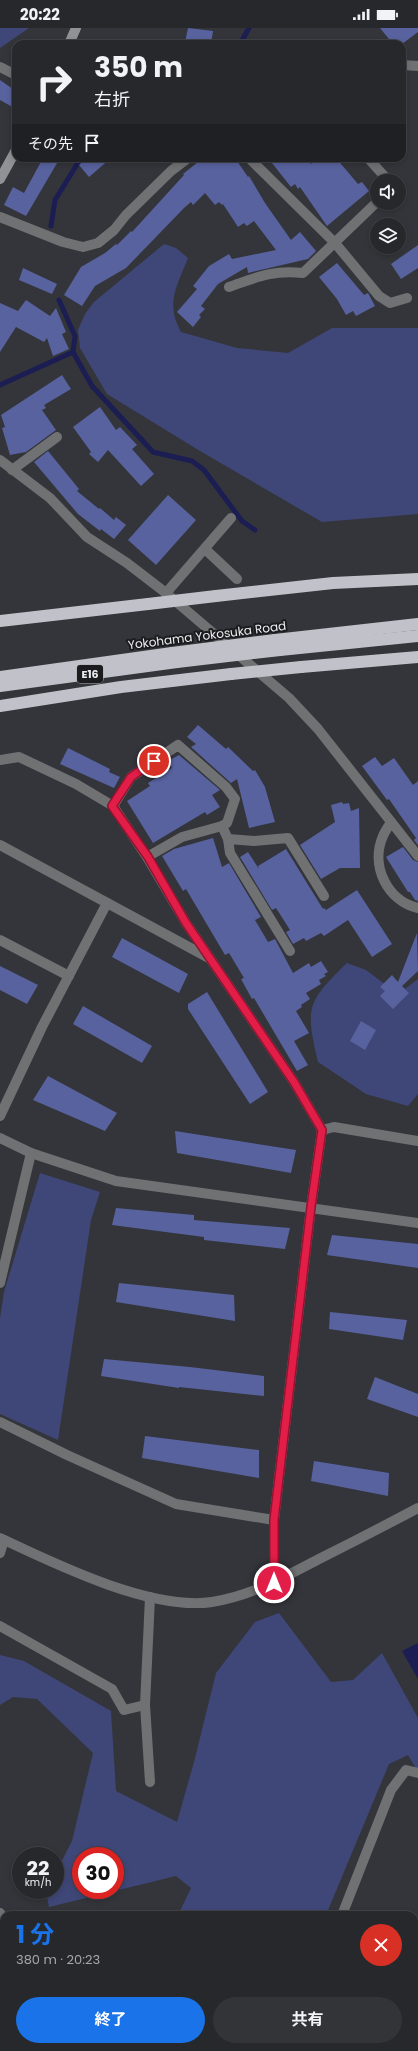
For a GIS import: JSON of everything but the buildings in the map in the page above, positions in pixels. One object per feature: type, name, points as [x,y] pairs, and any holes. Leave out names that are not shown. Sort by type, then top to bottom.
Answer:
[{"type":"highway","points":[[0,621],[319,584],[418,579]]},
{"type":"highway","name":"Yokohama Yokosuka Road","points":[[0,677],[277,645],[418,624]]},
{"type":"highway","name":"Yokohama Yokosuka Road","points":[[277,645],[418,636]]},
{"type":"highway","name":"Yokohama Yokosuka Road","points":[[0,686],[174,657]]},
{"type":"highway","points":[[0,706],[121,687],[231,674],[418,657]]},
{"type":"main road","points":[[71,40],[76,28]]},
{"type":"main road","points":[[0,179],[12,157]]},
{"type":"street","points":[[406,65],[418,66]]},
{"type":"street","points":[[0,67],[12,73]]},
{"type":"street","points":[[0,217],[63,242],[83,247],[98,243],[114,230],[126,215],[171,171],[183,162]]},
{"type":"street","points":[[253,162],[334,244],[379,296],[390,303],[407,298]]},
{"type":"street","points":[[371,162],[381,174]]},
{"type":"street","points":[[228,287],[282,271],[303,273],[370,209]]},
{"type":"street","points":[[12,470],[57,437]]},
{"type":"street","points":[[0,460],[50,498],[87,537],[127,563],[166,594],[289,698],[318,729],[418,856]]},
{"type":"street","points":[[166,594],[231,518]]},
{"type":"street","points":[[204,549],[237,579]]},
{"type":"street","points":[[112,806],[131,777],[178,745],[226,787],[235,799],[227,823],[222,826],[182,837],[148,857]]},
{"type":"street","points":[[0,760],[19,757],[76,784],[112,806],[148,857],[186,923],[294,1082],[322,1130],[311,1207],[274,1520],[274,1583]]},
{"type":"street","points":[[392,822],[383,836],[380,851],[380,868],[383,879],[391,892],[401,902],[418,908]]},
{"type":"street","points":[[222,826],[228,839],[230,853],[290,951]]},
{"type":"street","points":[[228,839],[254,841],[288,838],[324,896]]},
{"type":"street","points":[[0,845],[108,902],[212,960]]},
{"type":"street","points":[[0,1116],[3,1102],[108,902]]},
{"type":"street","points":[[0,940],[69,976]]},
{"type":"street","points":[[322,1130],[334,1127],[418,1141]]},
{"type":"street","points":[[0,1138],[31,1153],[116,1180],[418,1222]]},
{"type":"street","points":[[0,1283],[31,1153]]},
{"type":"street","points":[[0,1422],[66,1455],[176,1504],[274,1520]]},
{"type":"street","points":[[0,1553],[2,1539],[97,1580],[150,1597],[177,1602],[211,1602],[248,1594],[274,1583],[418,1508]]},
{"type":"street","points":[[150,1597],[145,1705],[150,1782]]},
{"type":"street","points":[[0,1626],[112,1689],[124,1710],[145,1705]]},
{"type":"street","points":[[344,1911],[391,1790],[406,1770],[418,1773]]},
{"type":"shaded area","points":[[0,28],[29,28],[0,48]]},
{"type":"shaded area","points":[[164,244],[176,248],[188,258],[174,295],[173,303],[176,322],[181,332],[237,348],[288,353],[332,328],[418,328],[418,514],[322,522],[200,451],[107,394],[80,348],[78,330],[85,314],[94,302]]},
{"type":"shaded area","points":[[347,963],[366,970],[386,985],[401,992],[418,979],[418,1094],[408,1106],[366,1094],[318,1062],[311,1029],[313,1006],[324,987]]},
{"type":"shaded area","points":[[40,1173],[100,1192],[91,1220],[58,1440],[0,1414],[0,1318],[4,1292]]},
{"type":"shaded area","points":[[279,1613],[331,1682],[353,1680],[382,1653],[418,1718],[418,1772],[408,1755],[389,1764],[328,1911],[180,1911],[191,1888],[176,1876],[124,1889],[124,1847],[72,1847],[72,1899],[82,1899],[49,1907],[47,1899],[64,1899],[64,1857],[72,1841],[93,1753],[37,1699],[13,1697],[0,1705],[0,1655],[24,1661],[111,1711],[116,1791],[177,1822],[194,1762],[216,1673],[255,1622]]},
{"type":"shaded area","points":[[418,1643],[418,1679],[402,1651]]},
{"type":"waterway","points":[[242,40],[249,28]]},
{"type":"waterway","points":[[51,226],[55,200],[79,162]]},
{"type":"waterway","points":[[59,300],[75,336],[73,352],[92,386],[153,452],[192,461],[204,470],[242,521],[255,530]]},
{"type":"waterway","points":[[0,385],[73,352]]},
{"type":"route","points":[[154,761],[131,777],[112,806],[132,831],[186,923],[294,1082],[316,1117],[322,1130],[311,1207],[274,1520],[274,1583]]}]
